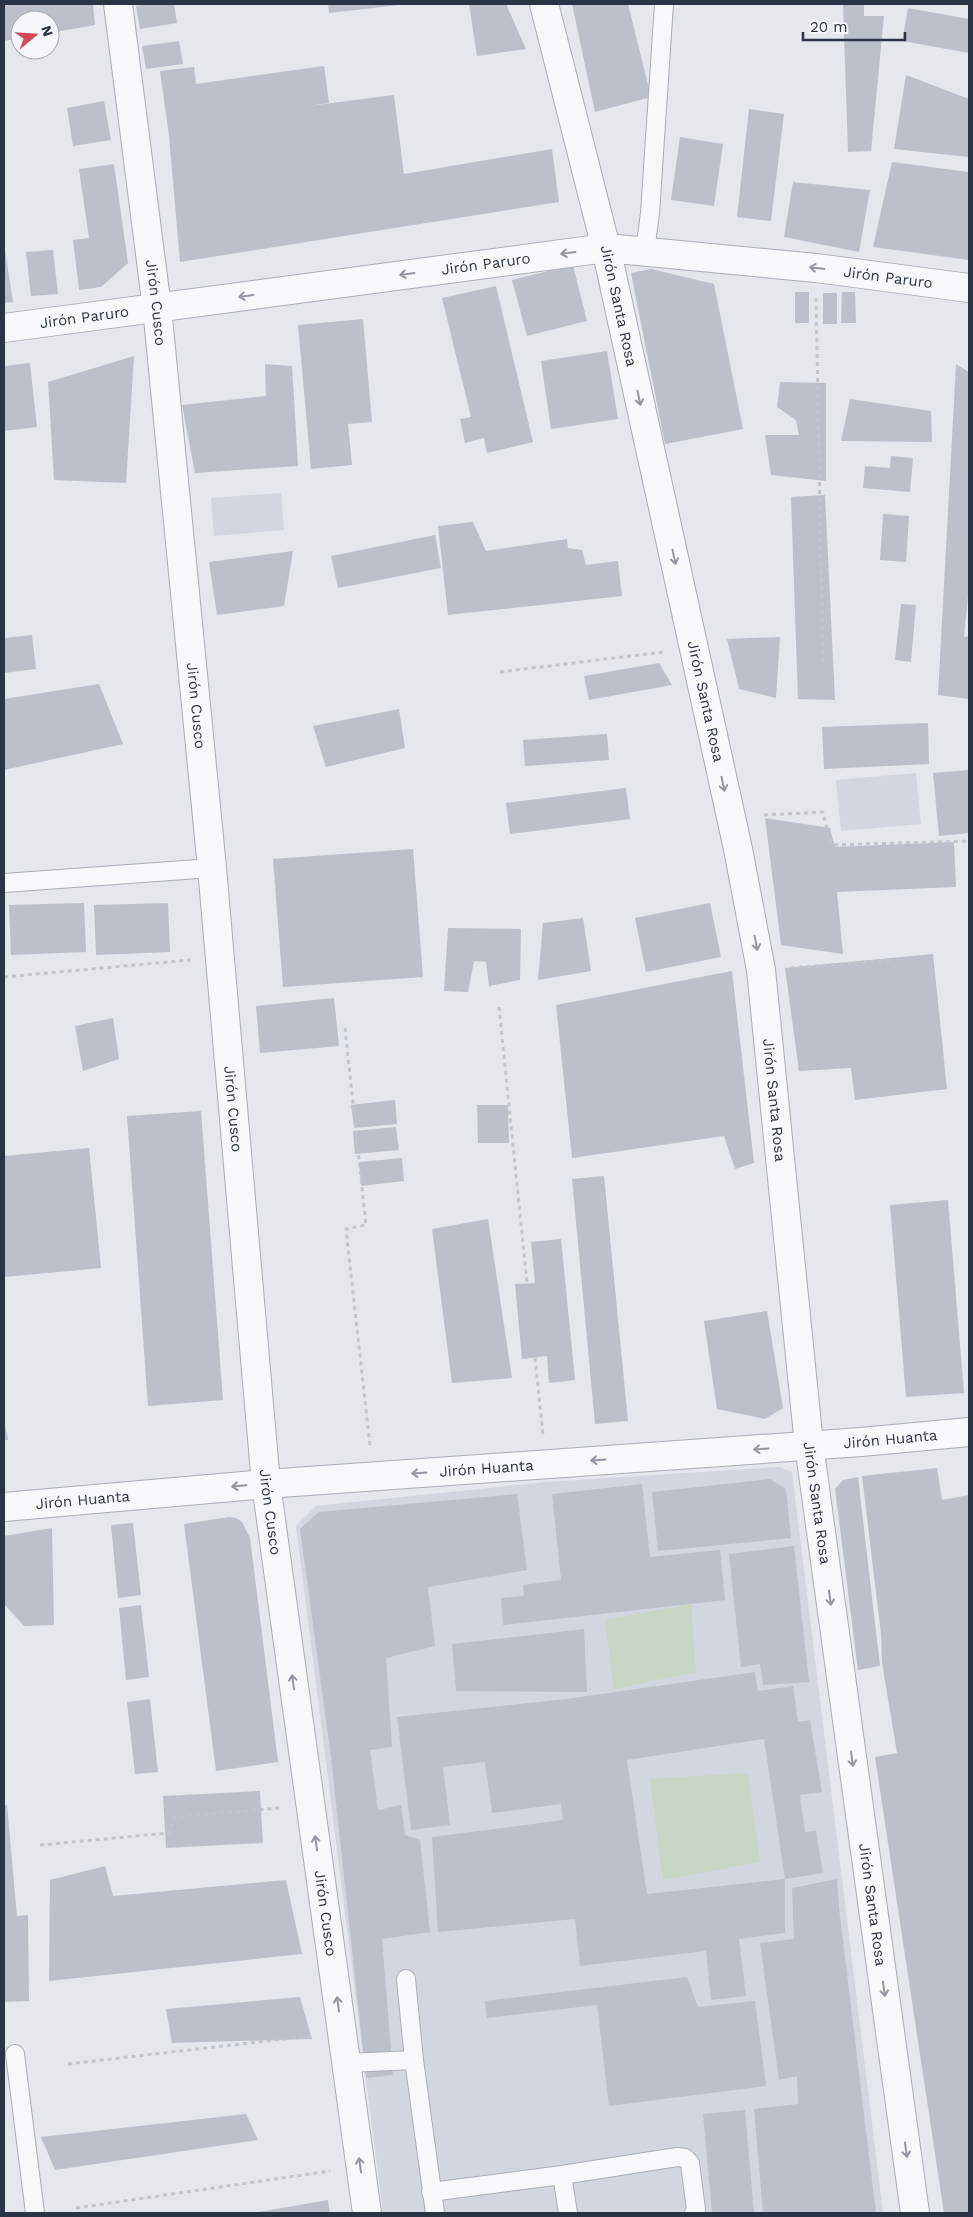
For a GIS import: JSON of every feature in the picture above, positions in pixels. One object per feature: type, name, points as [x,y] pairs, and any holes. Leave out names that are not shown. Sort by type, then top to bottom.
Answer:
[{"type":"street","name":"Jirón Cusco","points":[[118,4],[157,308],[212,868],[266,1484],[367,2213]]},
{"type":"street","name":"Jirón Santa Rosa","points":[[544,4],[606,248],[731,817],[761,970],[809,1445],[915,2213]]},
{"type":"street","name":"Jirón Paruro","points":[[4,328],[606,248],[816,268],[969,288]]},
{"type":"street","name":"Jirón Huanta","points":[[4,1507],[266,1484],[969,1432]]},
{"type":"lane","points":[[645,251],[650,213],[664,4]]},
{"type":"lane","points":[[4,883],[212,868]]},
{"type":"lane","points":[[406,1979],[414,2060],[434,2213]]},
{"type":"lane","points":[[15,2054],[35,2213]]},
{"type":"lane","points":[[346,2063],[414,2060]]},
{"type":"lane","points":[[431,2192],[677,2157],[685,2158],[690,2163],[696,2210],[694,2213]]},
{"type":"lane","points":[[562,2174],[568,2213]]},
{"type":"path","points":[[816,268],[824,667]]},
{"type":"path","points":[[500,672],[694,648]]},
{"type":"path","points":[[731,817],[823,812],[831,844],[969,841]]},
{"type":"path","points":[[4,978],[220,957]]},
{"type":"path","points":[[761,970],[890,960]]},
{"type":"path","points":[[499,1007],[527,1283]]},
{"type":"path","points":[[346,1028],[366,1225],[346,1229],[374,1476]]},
{"type":"path","points":[[535,1358],[546,1464]]},
{"type":"path","points":[[40,1845],[169,1833],[174,1817],[310,1805]]},
{"type":"path","points":[[68,2064],[342,2032]]},
{"type":"path","points":[[76,2208],[360,2167]]},
{"type":"shaded area","points":[[281,493],[284,530],[214,536],[211,498]]},
{"type":"shaded area","points":[[916,773],[921,824],[841,831],[836,780]]},
{"type":"shaded area","points":[[779,1467],[792,1472],[883,2213],[383,2213],[296,1526],[316,1506],[545,1482]]},
{"type":"green space","points":[[691,1604],[696,1672],[614,1689],[605,1620]]},
{"type":"green space","points":[[748,1773],[760,1862],[663,1880],[650,1779]]},
{"type":"building","points":[[4,4],[93,4],[95,25],[60,31],[60,10],[10,10],[10,40],[4,41]]},
{"type":"building","points":[[174,4],[177,23],[140,29],[136,6]]},
{"type":"building","points":[[328,4],[399,4],[399,5],[329,13]]},
{"type":"building","points":[[469,4],[506,4],[526,49],[477,56]]},
{"type":"building","points":[[572,4],[628,4],[651,97],[595,112]]},
{"type":"building","points":[[843,4],[864,4],[864,16],[884,16],[871,151],[848,152]]},
{"type":"building","points":[[908,8],[969,19],[969,53],[902,41]]},
{"type":"building","points":[[179,41],[183,64],[146,69],[142,46]]},
{"type":"building","points":[[324,66],[329,103],[301,107],[394,95],[404,174],[552,149],[559,202],[180,262],[169,136],[160,71],[194,67],[196,84]]},
{"type":"building","points":[[906,75],[969,99],[969,157],[894,149]]},
{"type":"building","points":[[104,101],[111,140],[73,146],[67,108]]},
{"type":"building","points":[[749,109],[784,114],[771,221],[737,217]]},
{"type":"building","points":[[680,137],[723,144],[714,206],[671,200]]},
{"type":"building","points":[[892,162],[969,172],[969,260],[873,247]]},
{"type":"building","points":[[114,164],[128,263],[101,287],[79,290],[73,240],[89,238],[79,169]]},
{"type":"building","points":[[793,182],[870,190],[859,252],[784,237]]},
{"type":"building","points":[[4,244],[13,302],[4,303]]},
{"type":"building","points":[[53,250],[58,294],[31,296],[26,252]]},
{"type":"building","points":[[573,265],[587,321],[527,336],[512,280]]},
{"type":"building","points":[[651,269],[714,284],[743,429],[665,444],[631,273]]},
{"type":"building","points":[[496,286],[533,442],[487,453],[484,438],[465,443],[460,419],[471,417],[442,298]]},
{"type":"building","points":[[795,292],[809,292],[809,323],[795,323]]},
{"type":"building","points":[[842,292],[855,292],[856,323],[841,323]]},
{"type":"building","points":[[823,293],[837,293],[837,324],[823,324]]},
{"type":"building","points":[[363,319],[372,422],[348,424],[352,465],[311,469],[298,325]]},
{"type":"building","points":[[607,351],[618,419],[551,429],[541,361]]},
{"type":"building","points":[[134,356],[126,483],[54,480],[48,382]]},
{"type":"building","points":[[30,363],[37,427],[4,431],[4,366]]},
{"type":"building","points":[[265,364],[292,366],[298,466],[195,473],[182,405],[266,396]]},
{"type":"building","points":[[956,364],[969,372],[969,586],[964,637],[969,636],[969,699],[938,695]]},
{"type":"building","points":[[780,382],[826,383],[826,481],[771,475],[765,435],[799,435],[796,420],[777,407]]},
{"type":"building","points":[[850,399],[931,411],[932,442],[841,441]]},
{"type":"building","points":[[891,456],[913,458],[910,492],[863,488],[865,466],[890,468]]},
{"type":"building","points":[[825,495],[835,700],[798,699],[791,497]]},
{"type":"building","points":[[883,514],[909,516],[906,562],[880,560]]},
{"type":"building","points":[[473,522],[486,551],[567,539],[568,548],[582,550],[586,565],[618,561],[622,596],[448,615],[438,526]]},
{"type":"building","points":[[435,535],[441,568],[338,588],[331,556]]},
{"type":"building","points":[[293,551],[284,606],[217,615],[209,562]]},
{"type":"building","points":[[901,604],[916,605],[911,662],[895,660]]},
{"type":"building","points":[[32,635],[36,669],[4,673],[4,638]]},
{"type":"building","points":[[780,637],[776,698],[739,689],[727,639]]},
{"type":"building","points":[[659,663],[672,685],[589,700],[584,676]]},
{"type":"building","points":[[99,684],[123,744],[4,770],[4,699]]},
{"type":"building","points":[[399,709],[405,748],[326,767],[313,726]]},
{"type":"building","points":[[928,723],[929,764],[824,769],[822,727]]},
{"type":"building","points":[[607,734],[609,760],[525,766],[523,740]]},
{"type":"building","points":[[969,770],[969,833],[939,836],[933,773]]},
{"type":"building","points":[[626,788],[630,819],[510,834],[506,803]]},
{"type":"building","points":[[765,818],[830,828],[835,847],[954,842],[956,887],[837,892],[843,954],[781,945]]},
{"type":"building","points":[[413,849],[423,977],[283,987],[273,859]]},
{"type":"building","points":[[84,903],[86,952],[11,955],[9,905]]},
{"type":"building","points":[[168,903],[170,952],[96,955],[94,905]]},
{"type":"building","points":[[710,903],[721,957],[646,972],[635,918]]},
{"type":"building","points":[[583,918],[591,971],[538,980],[543,923]]},
{"type":"building","points":[[448,928],[521,929],[520,980],[489,986],[486,962],[474,961],[468,992],[444,991]]},
{"type":"building","points":[[933,954],[947,1089],[855,1100],[851,1068],[799,1071],[785,968]]},
{"type":"building","points":[[732,971],[754,1163],[735,1169],[724,1136],[572,1158],[556,1005]]},
{"type":"building","points":[[334,998],[339,1046],[260,1053],[256,1006]]},
{"type":"building","points":[[113,1018],[119,1059],[83,1071],[75,1026]]},
{"type":"building","points":[[395,1100],[397,1124],[354,1128],[351,1105]]},
{"type":"building","points":[[477,1105],[508,1105],[509,1143],[478,1143]]},
{"type":"building","points":[[201,1111],[223,1400],[148,1406],[127,1116]]},
{"type":"building","points":[[396,1127],[399,1150],[355,1154],[353,1131]]},
{"type":"building","points":[[89,1148],[101,1268],[4,1277],[4,1156]]},
{"type":"building","points":[[402,1158],[404,1181],[361,1186],[359,1162]]},
{"type":"building","points":[[604,1176],[628,1421],[595,1424],[572,1179]]},
{"type":"building","points":[[948,1200],[964,1393],[906,1397],[890,1205]]},
{"type":"building","points":[[488,1219],[512,1378],[452,1383],[432,1229]]},
{"type":"building","points":[[561,1239],[575,1380],[549,1383],[547,1356],[522,1359],[515,1284],[535,1283],[531,1242]]},
{"type":"building","points":[[767,1311],[783,1408],[765,1419],[717,1409],[704,1321]]},
{"type":"building","points":[[4,1419],[8,1440],[4,1440]]},
{"type":"building","points":[[937,1468],[942,1500],[969,1495],[969,2213],[944,2213],[875,1757],[897,1753],[882,1663],[881,1634],[862,1476]]},
{"type":"building","points":[[858,1477],[880,1666],[858,1670],[835,1489],[843,1480]]},
{"type":"building","points":[[770,1479],[786,1489],[791,1538],[658,1551],[652,1492]]},
{"type":"building","points":[[642,1484],[650,1557],[720,1550],[725,1600],[503,1625],[501,1598],[524,1596],[523,1585],[561,1580],[552,1494]]},
{"type":"building","points":[[517,1494],[527,1570],[428,1587],[435,1646],[386,1658],[392,1747],[370,1750],[378,1810],[401,1805],[405,1835],[420,1840],[430,1932],[382,1939],[393,2075],[366,2078],[331,1757],[300,1529],[319,1512]]},
{"type":"building","points":[[229,1517],[236,1518],[242,1522],[250,1538],[278,1762],[216,1771],[184,1524]]},
{"type":"building","points":[[133,1523],[141,1595],[118,1598],[111,1525]]},
{"type":"building","points":[[52,1528],[54,1625],[24,1626],[4,1604],[4,1536]]},
{"type":"building","points":[[794,1546],[809,1682],[763,1685],[760,1664],[741,1667],[729,1554]]},
{"type":"building","points":[[141,1605],[149,1677],[126,1680],[119,1608]]},
{"type":"building","points":[[584,1629],[587,1692],[456,1691],[452,1644]]},
{"type":"building","points":[[755,1672],[758,1691],[793,1686],[798,1722],[810,1720],[822,1792],[800,1795],[805,1832],[816,1831],[823,1873],[785,1879],[785,1933],[739,1939],[746,1996],[711,2000],[706,1951],[580,1966],[575,1919],[438,1932],[432,1837],[563,1820],[561,1804],[492,1813],[485,1762],[443,1767],[450,1825],[411,1830],[397,1717],[566,1699]],"holes":[[[764,1739],[785,1879],[647,1894],[627,1760]]]},
{"type":"building","points":[[150,1699],[158,1772],[135,1774],[127,1702]]},
{"type":"building","points":[[260,1791],[263,1843],[166,1848],[163,1796]]},
{"type":"building","points":[[7,1805],[17,1916],[28,1915],[29,2001],[4,2002],[4,1806]]},
{"type":"building","points":[[105,1866],[113,1896],[286,1880],[302,1954],[49,1981],[50,1880]]},
{"type":"building","points":[[837,1879],[876,2213],[763,2213],[754,2109],[798,2104],[797,2076],[779,2080],[760,1943],[794,1939],[792,1888]]},
{"type":"building","points":[[687,1977],[698,2007],[755,2001],[766,2086],[609,2106],[597,2005],[487,2018],[485,2001]]},
{"type":"building","points":[[300,1997],[312,2039],[172,2043],[166,2009]]},
{"type":"building","points":[[745,2110],[754,2213],[712,2213],[703,2114]]},
{"type":"building","points":[[246,2114],[258,2140],[55,2170],[41,2137]]},
{"type":"building","points":[[328,2200],[330,2213],[259,2213],[259,2212]]}]
